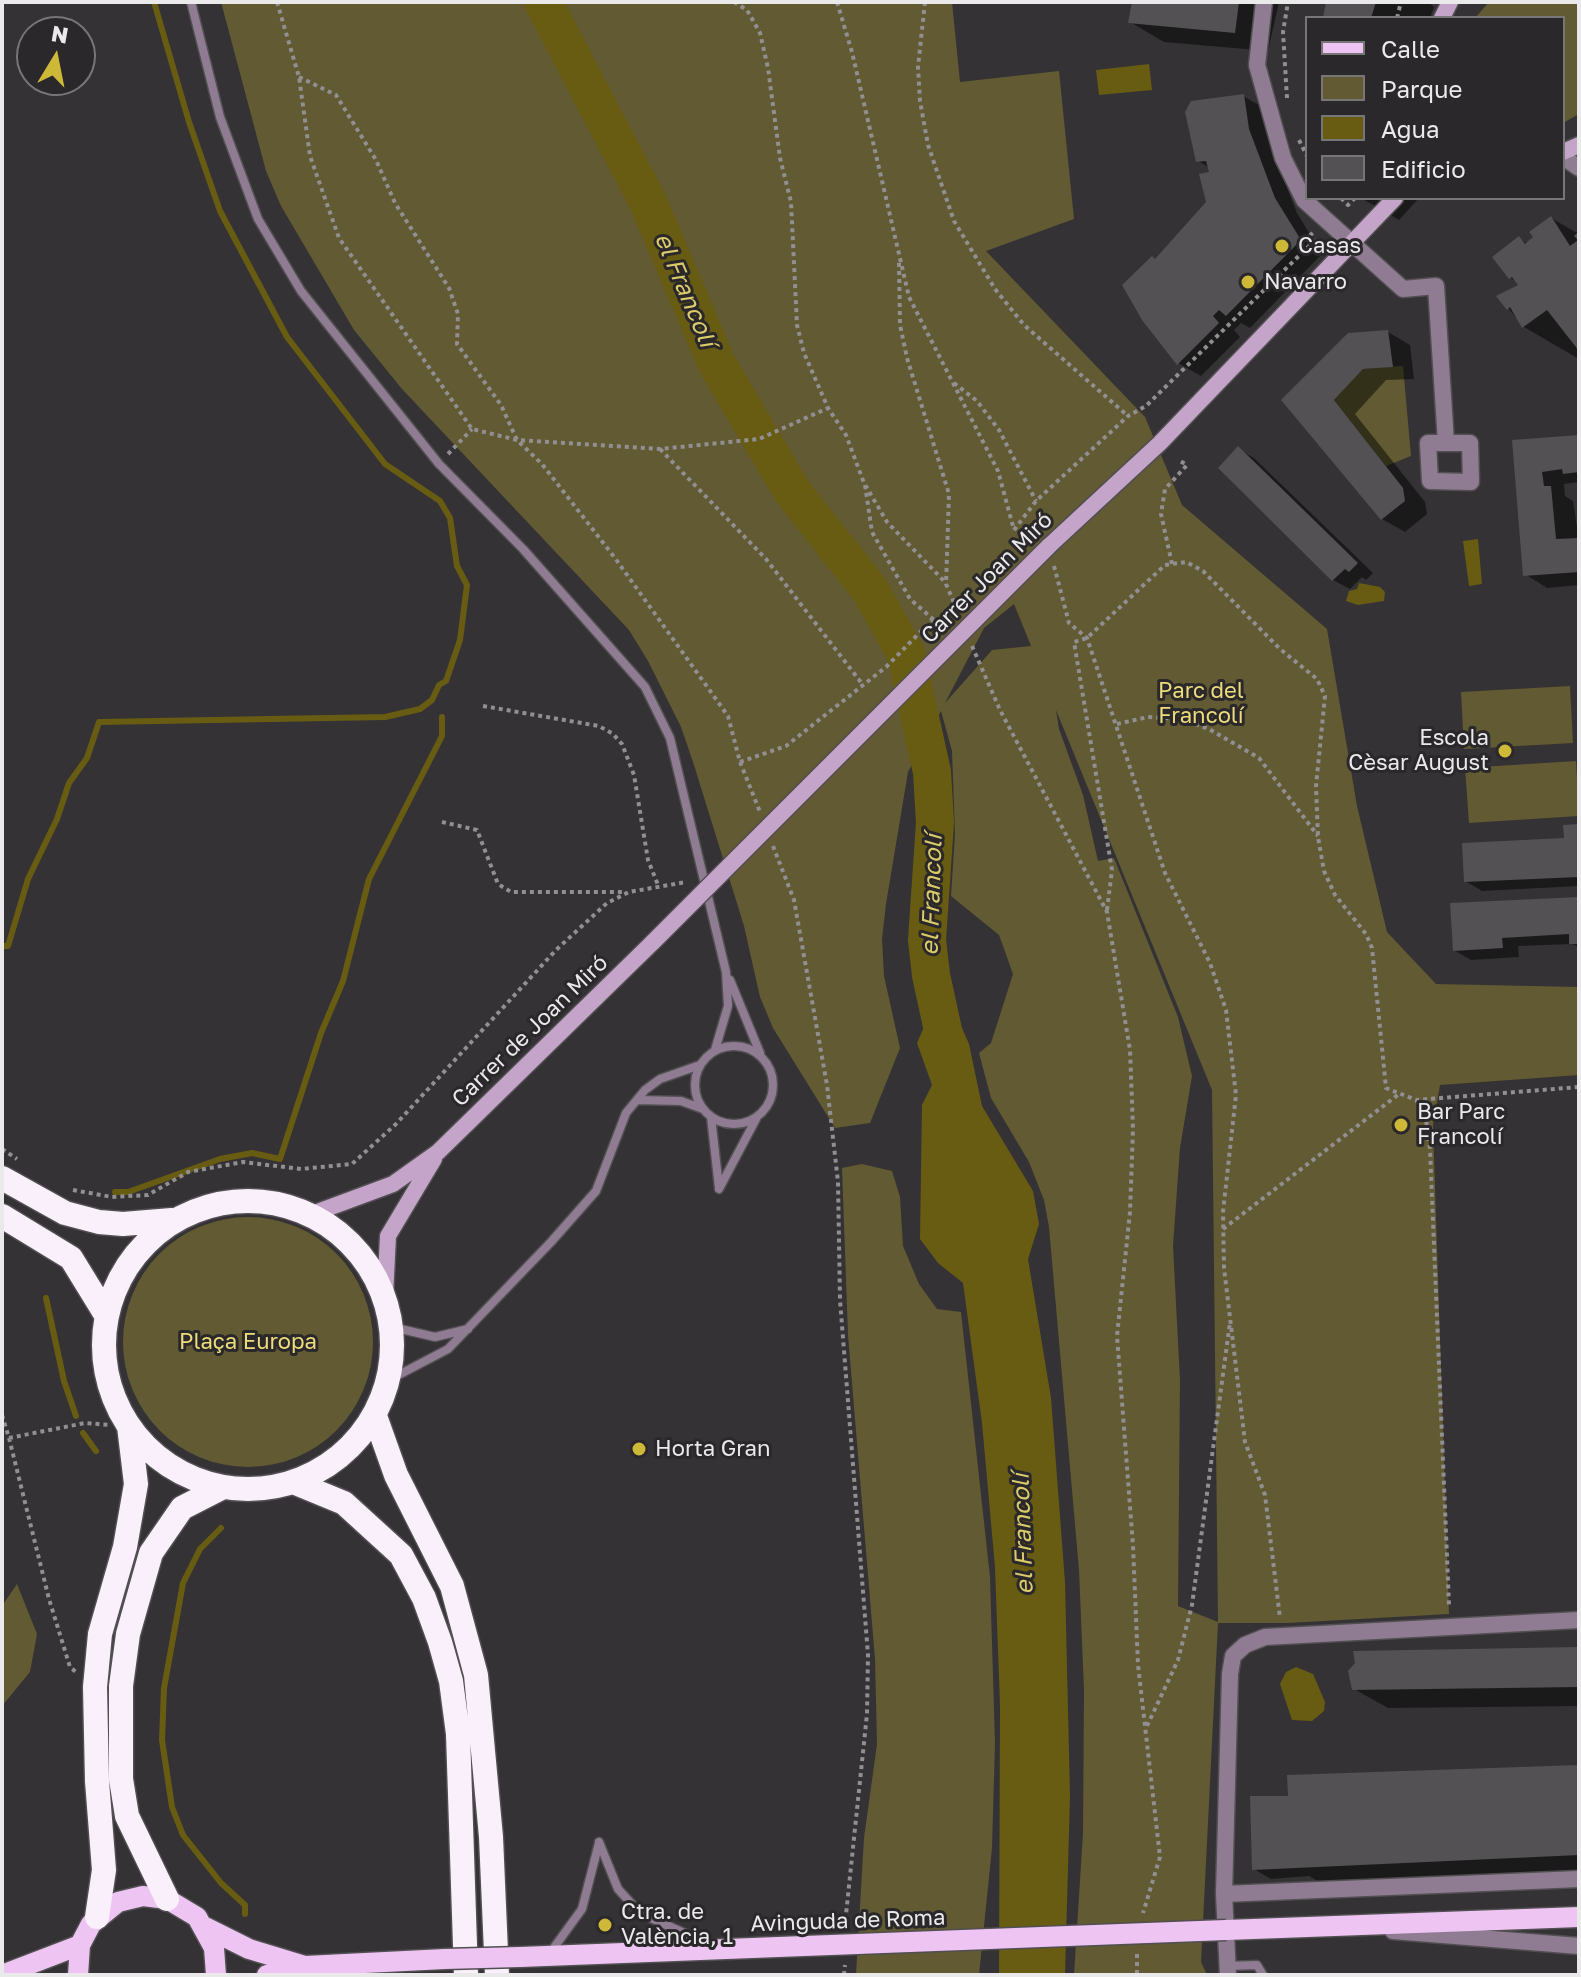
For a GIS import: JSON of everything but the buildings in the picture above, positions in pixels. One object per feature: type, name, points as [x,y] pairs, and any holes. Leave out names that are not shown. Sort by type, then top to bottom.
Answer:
[{"type":"highway","points":[[2,1178],[65,1213],[99,1222],[123,1224],[175,1220]]},
{"type":"highway","points":[[97,1917],[104,1870],[95,1687],[100,1634],[125,1547],[136,1484],[129,1426],[106,1373],[106,1315],[124,1271],[155,1234],[175,1220],[220,1203],[245,1200],[269,1202],[312,1214],[351,1243],[377,1277],[392,1327],[389,1380],[375,1416],[349,1449],[323,1468],[293,1482],[247,1489],[223,1487],[201,1481],[170,1466],[129,1426]]},
{"type":"highway","points":[[9,1220],[71,1258],[106,1315]]},
{"type":"highway","points":[[375,1416],[396,1475],[452,1586],[476,1675],[490,1822],[497,1975]]},
{"type":"highway","points":[[293,1482],[344,1503],[401,1555],[424,1598],[440,1642],[451,1681],[458,1734],[466,1975]]},
{"type":"highway","points":[[167,1899],[127,1816],[123,1791],[121,1686],[126,1647],[151,1553],[182,1508],[223,1487]]},
{"type":"main road","points":[[78,1975],[80,1945],[97,1917],[127,1899],[143,1896],[167,1899]]},
{"type":"main road","name":"Avinguda de Roma","points":[[167,1899],[188,1909],[205,1927],[249,1949],[305,1966]]},
{"type":"main road","name":"Avinguda de Roma","points":[[267,1975],[305,1966],[445,1959],[1579,1917]]},
{"type":"main road","points":[[205,1927],[214,1948],[216,1975]]},
{"type":"main road","points":[[2,1975],[80,1945]]},
{"type":"street","points":[[1264,2],[1257,65],[1283,158],[1304,200],[1403,289],[1436,286],[1446,443]]},
{"type":"street","name":"Carrer Joan Miró","points":[[653,942],[1049,546],[1160,443],[1393,200]]},
{"type":"street","name":"Carrer de Joan Miró","points":[[312,1214],[393,1184],[438,1152],[653,942]]},
{"type":"street","name":"Carrer de Joan Miró","points":[[385,1297],[388,1236],[438,1152]]},
{"type":"street","points":[[1228,1971],[1224,1894],[1233,1656],[1245,1645],[1265,1637],[1579,1620]]},
{"type":"street","points":[[1224,1894],[1579,1879]]},
{"type":"street","name":"Avinguda de Roma","points":[[1344,1926],[1512,1943],[1579,1946]]},
{"type":"lane","points":[[191,2],[220,117],[258,219],[301,291],[439,464],[523,549],[645,687],[670,738],[726,972],[728,1006],[715,1050],[700,1065],[660,1079],[637,1100],[615,1137],[596,1191],[469,1329],[448,1349],[389,1380]]},
{"type":"lane","points":[[711,1117],[719,1189],[757,1117],[765,1109],[773,1088],[773,1077],[726,972]]},
{"type":"lane","points":[[715,1050],[740,1046],[762,1056]]},
{"type":"lane","points":[[700,1065],[695,1088],[703,1109],[711,1117],[734,1124],[757,1117]]},
{"type":"lane","points":[[637,1100],[681,1101],[703,1109]]},
{"type":"lane","points":[[392,1327],[435,1337],[469,1329]]},
{"type":"lane","points":[[548,1955],[582,1909],[599,1842],[618,1889],[640,1913],[720,1950]]},
{"type":"lane","points":[[1228,1971],[1257,1965],[1263,1975]]},
{"type":"path","points":[[277,2],[299,77],[310,156],[339,238],[472,429],[517,440],[660,449],[759,439],[828,408]]},
{"type":"path","points":[[734,2],[747,10],[760,33],[791,202],[797,325],[804,353],[828,408],[846,435],[864,483],[887,522],[946,584],[961,619]]},
{"type":"path","points":[[837,2],[864,98],[909,297],[998,471],[1014,530],[1036,501],[1128,416],[1146,406],[1315,240],[1301,221]]},
{"type":"path","points":[[925,2],[919,42],[920,101],[928,145],[954,221],[995,289],[1024,325],[1128,416]]},
{"type":"path","points":[[1288,2],[1283,32],[1289,113]]},
{"type":"path","points":[[299,77],[336,95],[376,160],[395,203],[449,288],[458,314],[457,344],[501,405],[517,440],[542,464],[607,547],[728,716],[740,762],[762,817]]},
{"type":"path","points":[[1298,137],[1305,152]]},
{"type":"path","points":[[899,263],[900,325],[904,347],[949,494],[946,584]]},
{"type":"path","points":[[953,381],[977,401],[999,430],[1036,501]]},
{"type":"path","points":[[439,464],[472,429]]},
{"type":"path","points":[[660,449],[766,559],[863,685]]},
{"type":"path","points":[[1172,564],[1161,514],[1165,489],[1187,465],[1180,461]]},
{"type":"path","points":[[864,483],[872,532],[910,599],[945,629]]},
{"type":"path","points":[[1049,546],[1069,623],[1087,638],[1165,873],[1210,963],[1226,1010],[1236,1095],[1223,1229],[1230,1316],[1245,1442],[1265,1495],[1282,1636]]},
{"type":"path","points":[[1142,1922],[1146,1895],[1160,1857],[1138,1665],[1133,1546],[1117,1336],[1130,1212],[1133,1129],[1130,1050],[1107,912],[1112,870],[1074,642],[1087,638],[1117,606],[1165,565],[1186,562],[1203,571],[1280,649],[1317,679],[1325,696],[1326,711],[1316,786],[1318,837],[1324,871],[1335,895],[1366,934],[1372,948],[1386,1088],[1416,1100],[1579,1087]]},
{"type":"path","points":[[740,762],[786,746],[863,685],[933,619]]},
{"type":"path","points":[[969,647],[978,658],[1000,710],[1107,912]]},
{"type":"path","points":[[483,706],[599,726],[613,734],[622,744],[634,775],[648,860],[659,886]]},
{"type":"path","points":[[1117,724],[1148,717],[1170,718],[1209,729],[1259,758],[1318,837]]},
{"type":"path","points":[[442,822],[477,830],[498,884],[511,892],[629,892],[706,880]]},
{"type":"path","points":[[773,845],[794,900],[827,1085],[838,1182],[840,1300],[868,1655],[867,1714],[845,1933]]},
{"type":"path","points":[[67,1189],[112,1197],[148,1195],[188,1172],[243,1162],[301,1169],[352,1164],[396,1124],[556,950],[607,903],[629,892]]},
{"type":"path","points":[[1223,1229],[1400,1094]]},
{"type":"path","points":[[1416,1100],[1425,1113],[1430,1149],[1449,1605]]},
{"type":"path","points":[[2,1149],[28,1165]]},
{"type":"path","points":[[1146,1729],[1178,1660],[1192,1605],[1230,1316]]},
{"type":"path","points":[[2,1415],[49,1599],[70,1667],[95,1687]]},
{"type":"path","points":[[9,1438],[85,1423],[129,1426]]},
{"type":"path","points":[[1137,1975],[1138,1949]]},
{"type":"path","points":[[844,1975],[845,1961]]},
{"type":"green space","name":"Parc del Francolí","points":[[221,2],[952,2],[960,82],[1059,71],[1074,219],[986,251],[1145,417],[1182,505],[1327,629],[1357,806],[1387,932],[1436,984],[1579,987],[1579,1075],[1440,1085],[1433,1125],[1449,1614],[1288,1623],[1218,1623],[1201,1962],[1207,1975],[1074,1975],[1083,1833],[1084,1690],[1079,1570],[1049,1227],[1044,1200],[1029,1162],[991,1098],[979,1053],[991,1043],[1013,974],[999,935],[951,896],[955,834],[952,751],[941,711],[908,772],[886,904],[882,939],[884,976],[900,1048],[870,1123],[835,1128],[773,1028],[760,997],[744,926],[693,762],[681,727],[648,661],[629,630],[402,389],[354,330],[281,206],[266,171]],"holes":[[[1014,604],[1031,646],[992,650],[945,703],[984,628]],[[1056,710],[1212,1090],[1218,1622],[1178,1606],[1180,1380],[1173,1246],[1180,1148],[1192,1076],[1178,1017],[1114,858],[1098,861],[1083,795],[1059,729]]]},
{"type":"green space","points":[[1489,2],[1579,2],[1579,114],[1565,122],[1565,16],[1477,16]]},
{"type":"green space","points":[[1403,366],[1411,456],[1386,466],[1334,400],[1363,369]]},
{"type":"green space","points":[[1570,686],[1573,743],[1464,749],[1461,692]]},
{"type":"green space","points":[[1576,761],[1579,816],[1469,823],[1465,768]]},
{"type":"green space","points":[[862,1164],[892,1171],[900,1197],[903,1246],[919,1284],[937,1309],[961,1312],[990,1577],[995,1743],[992,1848],[979,1975],[856,1975],[864,1838],[877,1744],[875,1659],[848,1335],[842,1168]]},
{"type":"green space","name":"Plaça Europa","points":[[248,1217],[272,1219],[296,1226],[327,1245],[345,1263],[364,1294],[371,1318],[371,1366],[364,1390],[345,1421],[327,1439],[296,1458],[272,1465],[248,1467],[224,1465],[200,1458],[169,1439],[151,1421],[132,1390],[125,1366],[123,1342],[125,1318],[132,1294],[151,1263],[169,1245],[200,1226],[224,1219]]},
{"type":"green space","points":[[17,1584],[37,1634],[30,1672],[2,1706],[2,1606]]},
{"type":"water","points":[[1149,64],[1152,90],[1099,95],[1096,70]]},
{"type":"water","points":[[1478,539],[1482,584],[1469,586],[1463,541]]},
{"type":"water","points":[[1359,583],[1380,587],[1385,592],[1384,601],[1358,605],[1346,601],[1349,591],[1357,589]]},
{"type":"water","points":[[959,1021],[969,1044],[982,1106],[1033,1191],[1039,1224],[1028,1259],[1051,1398],[1065,1582],[1070,1796],[1065,1975],[999,1975],[1000,1705],[995,1567],[982,1423],[963,1283],[938,1263],[920,1239],[922,1105],[932,1085],[917,1043],[924,1027]]},
{"type":"water","points":[[1296,1667],[1313,1674],[1325,1702],[1324,1711],[1312,1721],[1292,1720],[1280,1684],[1286,1672]]},
{"type":"waterway","points":[[2,946],[8,946],[28,879],[57,819],[69,783],[87,758],[99,722],[385,717],[420,709],[432,700],[439,685],[446,681],[460,640],[467,585],[457,566],[450,518],[440,501],[385,464],[287,337],[220,211],[189,122],[154,2]]},
{"type":"waterway","name":"el Francolí","points":[[543,2],[647,200],[717,364],[792,491],[870,590],[906,654],[932,772],[935,822],[927,940],[931,975],[952,1072]]},
{"type":"waterway","points":[[115,1192],[128,1192],[220,1159],[252,1153],[280,1159],[321,1033],[343,981],[369,879],[442,736],[442,717]]},
{"type":"waterway","points":[[46,1298],[64,1381],[76,1416]]},
{"type":"waterway","points":[[83,1433],[96,1451]]},
{"type":"waterway","points":[[221,1528],[200,1549],[183,1583],[164,1688],[162,1740],[172,1807],[183,1835],[221,1883],[245,1905],[245,1914]]},
{"type":"place","name":"Casas","points":[[1282,246]]},
{"type":"place","name":"Navarro","points":[[1248,282]]},
{"type":"place","name":"Escola Cèsar August","points":[[1505,751]]},
{"type":"place","name":"Bar Parc Francolí","points":[[1401,1125]]},
{"type":"place","name":"Horta Gran","points":[[639,1449]]},
{"type":"place","name":"Ctra. de València, 1","points":[[605,1925]]}]
